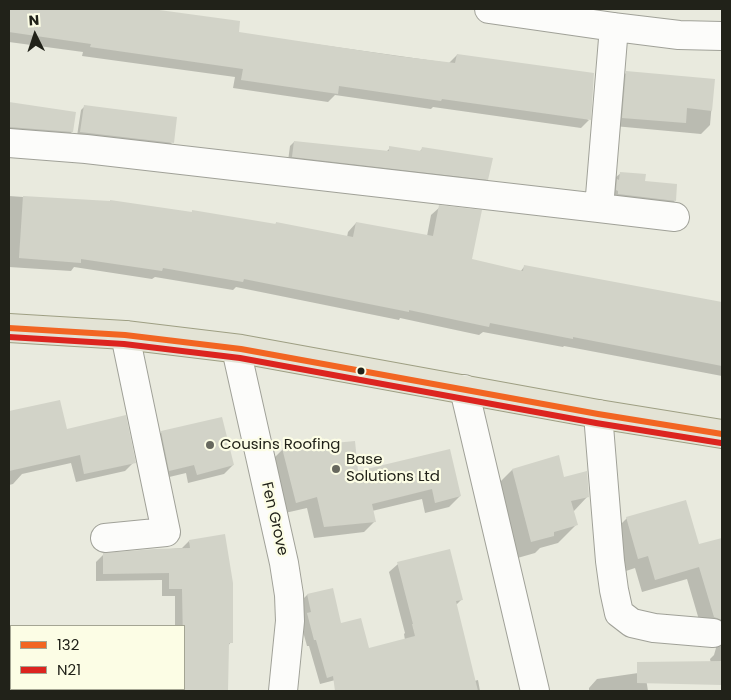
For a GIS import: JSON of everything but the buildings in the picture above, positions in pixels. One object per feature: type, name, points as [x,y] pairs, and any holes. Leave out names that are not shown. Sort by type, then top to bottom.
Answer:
[{"type":"main road","points":[[9,328],[125,335],[236,349],[598,414],[722,434]]},
{"type":"street","points":[[489,9],[614,27],[679,34],[722,36]]},
{"type":"street","points":[[599,208],[614,27]]},
{"type":"street","points":[[9,143],[86,149],[675,217]]},
{"type":"street","points":[[105,538],[166,532],[125,335]]},
{"type":"street","name":"Fen Grove","points":[[236,349],[290,595],[290,621],[283,691]]},
{"type":"street","points":[[464,389],[536,691]]},
{"type":"street","points":[[598,414],[610,561],[619,612],[632,623],[654,628],[713,633]]},
{"type":"transit line","name":"132","points":[[9,328],[125,335],[241,349],[598,414],[722,434]]},
{"type":"transit line","name":"N21","points":[[9,337],[124,344],[240,358],[596,423],[721,443]]},
{"type":"place","name":"Cousins Roofing","points":[[210,445]]},
{"type":"place","name":"Base Solutions Ltd","points":[[336,469]]}]
